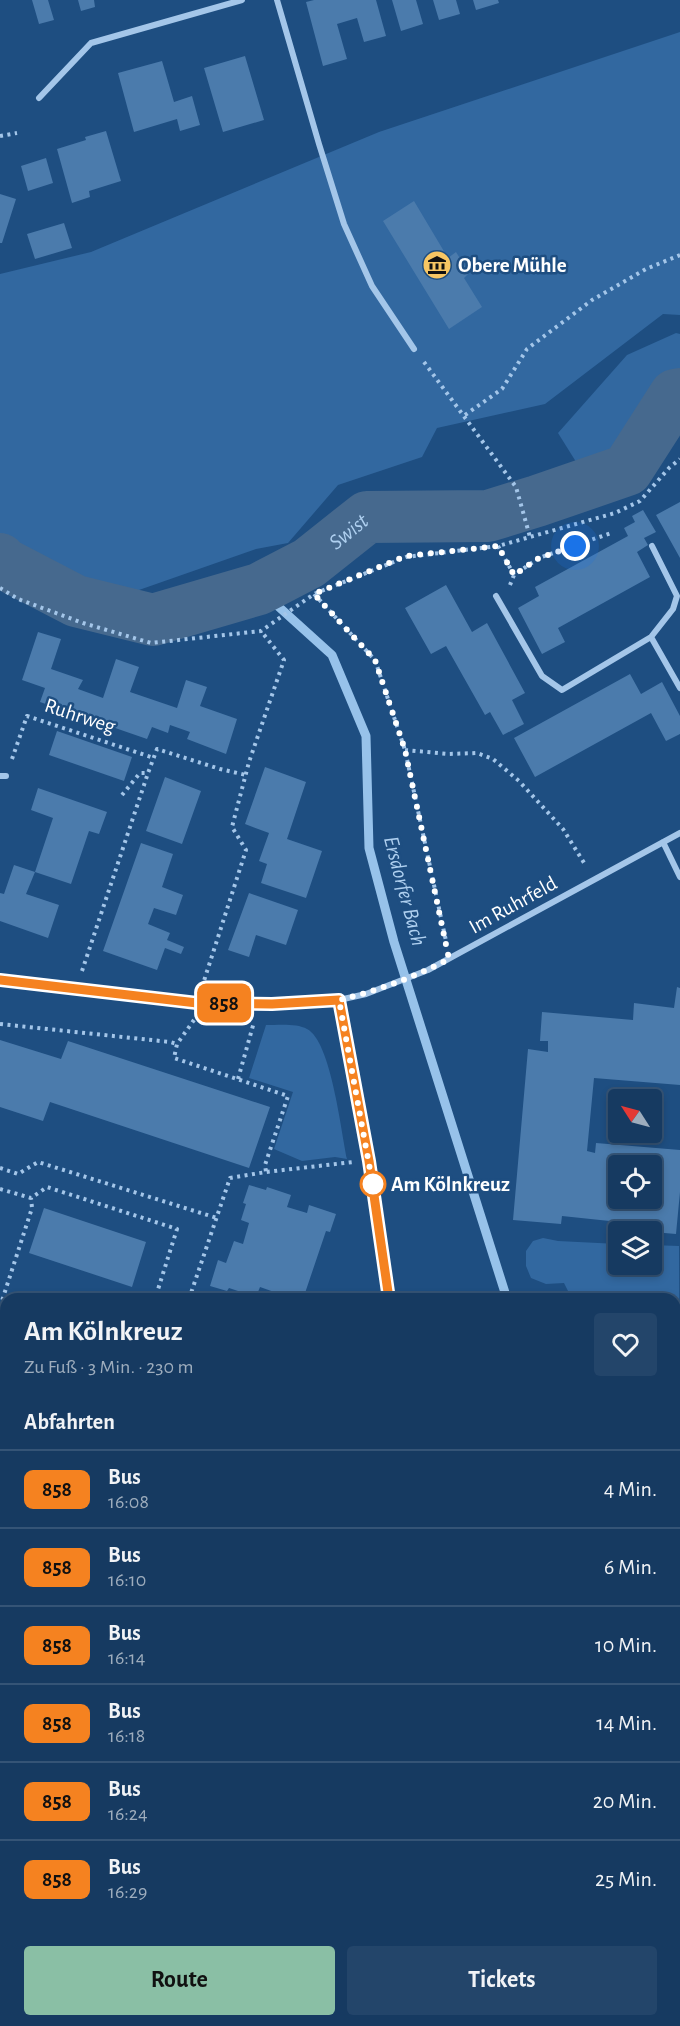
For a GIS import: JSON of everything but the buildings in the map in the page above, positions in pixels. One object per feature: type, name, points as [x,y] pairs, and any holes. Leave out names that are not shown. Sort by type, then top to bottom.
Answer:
[{"type":"street","points":[[39,98],[91,43],[242,0]]},
{"type":"street","points":[[277,0],[344,225],[372,286],[414,349]]},
{"type":"street","points":[[496,596],[542,676],[562,690],[651,637],[673,609],[677,596],[652,546]]},
{"type":"street","points":[[651,637],[680,688]]},
{"type":"street","name":"Im Ruhrfeld","points":[[0,980],[197,1003],[254,1004],[339,1000],[366,994],[428,970],[680,832]]},
{"type":"street","points":[[663,842],[680,877]]},
{"type":"street","points":[[339,1000],[369,1161],[388,1293]]},
{"type":"path","points":[[0,136],[17,133]]},
{"type":"path","points":[[465,415],[502,389],[526,349],[591,300],[646,269],[680,255]]},
{"type":"path","points":[[414,349],[516,487],[530,537]]},
{"type":"path","points":[[0,588],[18,599],[83,623],[151,643],[261,631],[314,594],[406,556],[498,546],[615,513],[640,501],[680,459]]},
{"type":"path","points":[[496,596],[510,587],[514,575],[539,558],[611,533]]},
{"type":"path","points":[[498,546],[514,575]]},
{"type":"path","points":[[314,594],[375,660],[405,750],[449,959]]},
{"type":"path","points":[[261,631],[284,660],[246,775],[232,827],[246,850],[197,1003],[196,1018],[177,1044],[174,1058],[288,1096],[265,1165],[266,1172]]},
{"type":"path","name":"Ruhrweg","points":[[3,776],[27,716],[154,758],[157,749],[246,775]]},
{"type":"path","points":[[405,750],[449,754],[477,753],[493,759],[519,781],[563,829],[594,879]]},
{"type":"path","points":[[76,989],[154,758]]},
{"type":"path","points":[[122,795],[140,773],[148,773]]},
{"type":"path","points":[[238,1079],[254,1022],[254,1004]]},
{"type":"path","points":[[0,1024],[177,1044]]},
{"type":"path","points":[[191,1293],[230,1178],[369,1161]]},
{"type":"path","points":[[0,1168],[18,1174],[38,1162],[217,1218]]},
{"type":"path","points":[[31,1198],[47,1187],[177,1229],[157,1293]]},
{"type":"path","points":[[0,1189],[31,1198]]},
{"type":"path","points":[[5,1293],[32,1208],[31,1198]]},
{"type":"shaded area","points":[[680,32],[680,315],[663,314],[545,404],[437,428],[422,457],[338,485],[288,543],[256,549],[119,597],[0,534],[0,274],[91,252],[379,132]]},
{"type":"shaded area","points":[[676,333],[680,334],[680,434],[673,435],[629,476],[593,489],[558,433],[627,355]]},
{"type":"shaded area","points":[[266,1025],[298,1026],[307,1029],[323,1050],[334,1088],[347,1159],[335,1157],[302,1161],[274,1149],[293,1092],[249,1078]]},
{"type":"shaded area","points":[[543,1238],[608,1244],[608,1275],[662,1275],[662,1245],[679,1246],[679,1293],[569,1293],[564,1283],[546,1284],[531,1278],[526,1266],[526,1251],[533,1241]]},
{"type":"waterway","name":"Swist","points":[[0,559],[3,563],[76,601],[153,620],[259,589],[309,563],[367,517],[488,516],[627,470],[675,395],[680,394]]},
{"type":"waterway","name":"Ersdorfer Bach","points":[[259,589],[332,655],[366,736],[369,848],[394,942],[505,1293]]},
{"type":"bus line","name":"858","points":[[0,980],[197,1003],[272,1004],[339,1000],[369,1161],[388,1293]]},
{"type":"place","name":"Obere Mühle","points":[[437,265]]},
{"type":"place","name":"Am Kölnkreuz","points":[[373,1184]]},
{"type":"route","points":[[373,1184],[373,1186],[339,1000],[366,994],[428,970],[449,959],[405,750],[375,660],[314,594],[406,556],[498,546],[514,575],[539,558],[575,546]]}]
